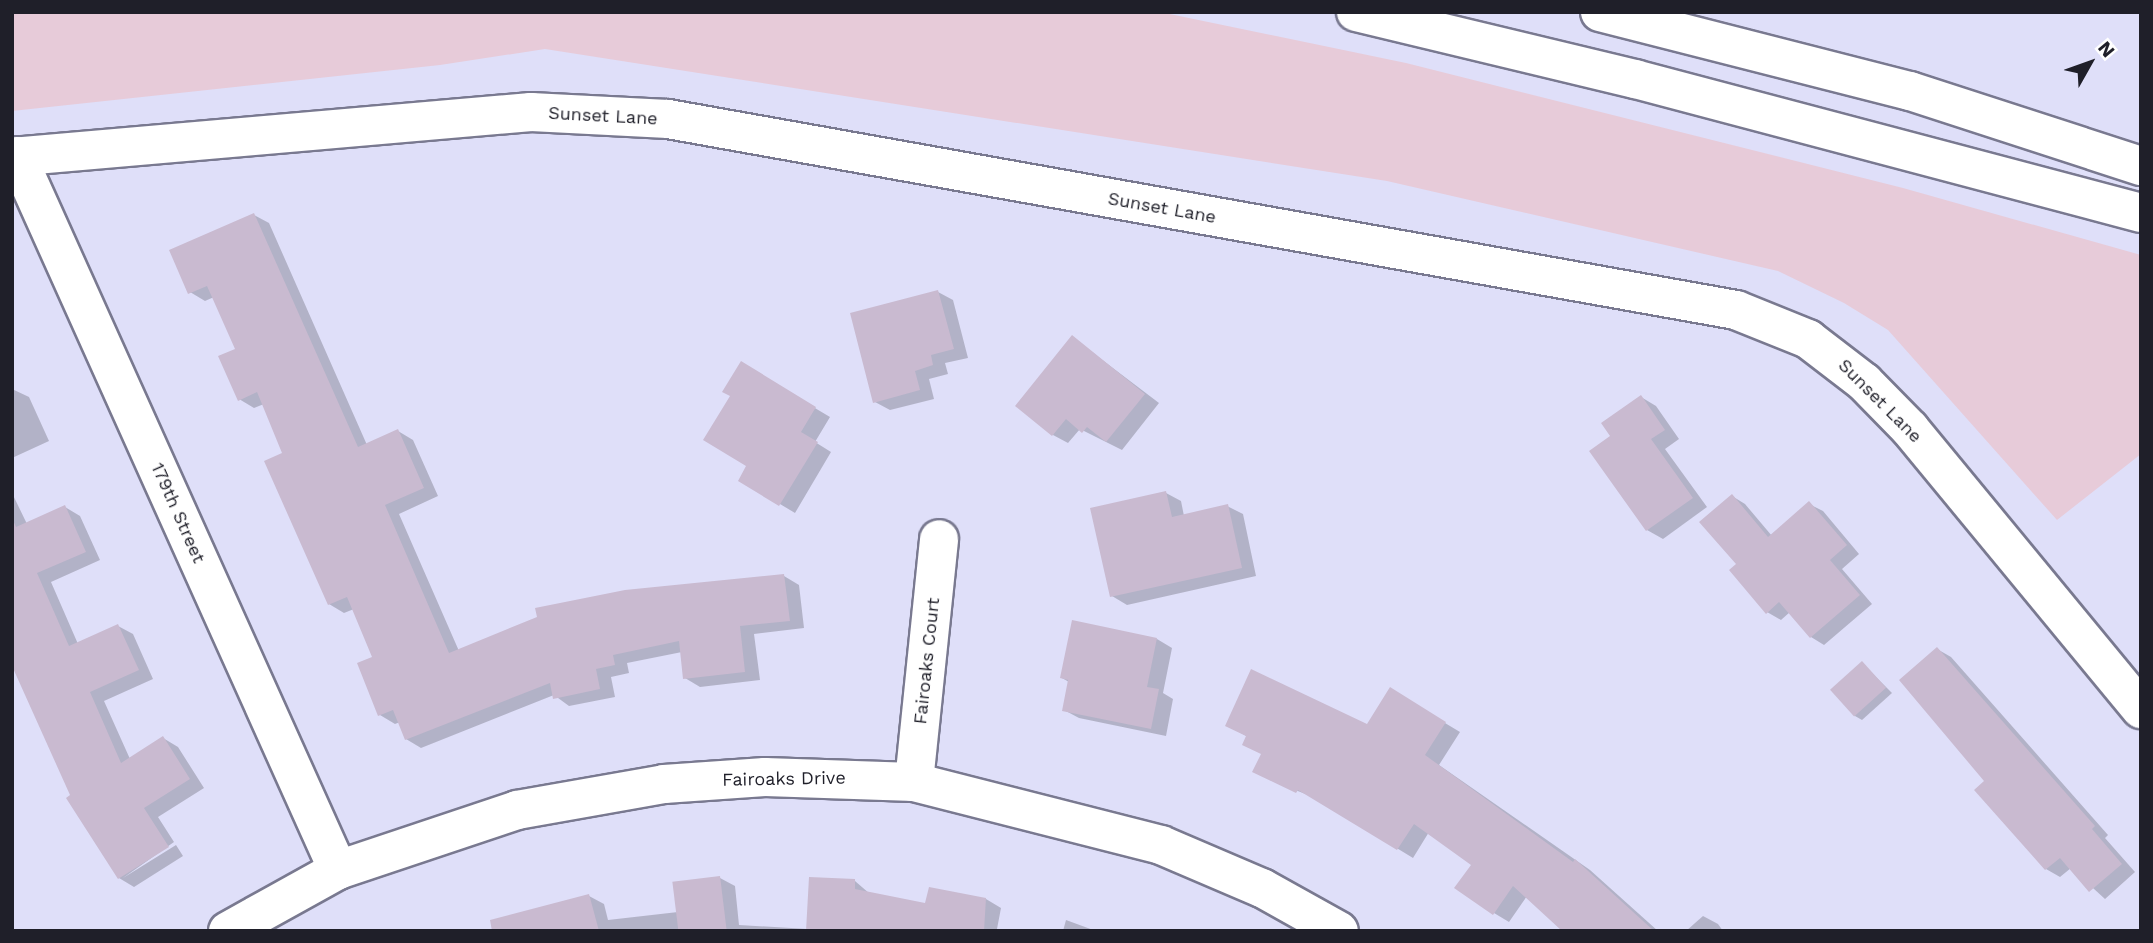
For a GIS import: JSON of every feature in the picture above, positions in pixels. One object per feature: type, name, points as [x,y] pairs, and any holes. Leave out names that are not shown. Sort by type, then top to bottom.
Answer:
[{"type":"main road","points":[[1356,12],[1634,79],[2141,214]]},
{"type":"main road","points":[[1600,12],[1910,91],[2141,166]]},
{"type":"main road","name":"Sunset Lane","points":[[15,157],[531,112],[668,120],[1736,310],[1808,339],[1864,382],[1910,429],[2141,709]]},
{"type":"main road","name":"179th Street","points":[[15,157],[338,870]]},
{"type":"main road","name":"Fairoaks Court","points":[[914,782],[939,539]]},
{"type":"main road","name":"Fairoaks Drive","points":[[228,931],[338,870],[517,810],[664,784],[765,777],[914,782],[1161,845],[1262,888],[1339,931]]},
{"type":"shaded area","points":[[12,12],[1160,12],[1406,63],[1903,188],[2141,255],[2141,454],[2057,520],[1888,330],[1844,303],[1778,271],[1387,181],[545,49],[440,65],[12,111]]},
{"type":"building","points":[[254,213],[358,447],[398,429],[424,488],[385,505],[449,653],[537,617],[535,608],[625,590],[784,574],[790,621],[740,626],[745,672],[683,679],[679,641],[613,655],[615,665],[596,669],[600,689],[553,699],[550,683],[405,740],[393,710],[378,716],[357,663],[372,657],[347,597],[328,605],[264,461],[282,453],[257,392],[238,401],[218,356],[235,349],[207,286],[188,294],[169,250]]},
{"type":"building","points":[[938,290],[954,349],[931,355],[933,365],[915,371],[920,390],[873,403],[850,313]]},
{"type":"building","points":[[1072,335],[1145,394],[1106,442],[1087,427],[1082,433],[1066,419],[1052,436],[1015,406]]},
{"type":"building","points":[[741,361],[816,407],[801,432],[818,442],[779,506],[738,481],[746,466],[703,440],[730,396],[722,392]]},
{"type":"building","points":[[1641,395],[1665,430],[1651,439],[1693,498],[1646,531],[1589,451],[1610,436],[1601,423]]},
{"type":"building","points":[[1166,491],[1172,517],[1228,504],[1242,568],[1110,597],[1090,508]]},
{"type":"building","points":[[1732,494],[1768,537],[1809,501],[1847,545],[1830,560],[1860,595],[1810,638],[1779,602],[1766,614],[1729,570],[1736,564],[1699,522]]},
{"type":"building","points":[[65,505],[86,552],[37,573],[69,646],[118,624],[139,670],[90,692],[121,763],[163,736],[190,779],[144,808],[169,847],[118,879],[66,798],[70,795],[12,666],[12,518],[16,527]]},
{"type":"building","points":[[1072,620],[1157,638],[1147,687],[1159,689],[1151,729],[1062,711],[1068,680],[1060,678]]},
{"type":"building","points":[[1937,647],[2095,826],[2092,829],[2122,864],[2089,892],[2060,858],[2045,870],[1974,790],[1984,781],[1899,680]]},
{"type":"building","points":[[1862,661],[1886,688],[1854,717],[1830,690]]},
{"type":"building","points":[[1251,669],[1367,724],[1390,687],[1446,722],[1425,755],[1573,862],[1575,859],[1654,931],[1562,931],[1513,886],[1493,915],[1454,888],[1471,865],[1414,824],[1397,850],[1298,790],[1296,793],[1252,772],[1261,754],[1242,745],[1246,736],[1225,726]]},
{"type":"building","points":[[720,876],[727,931],[678,931],[672,882]]},
{"type":"building","points":[[809,877],[855,879],[855,889],[925,903],[929,887],[986,898],[984,931],[806,931]]},
{"type":"building","points":[[589,894],[599,931],[492,931],[490,920]]}]
